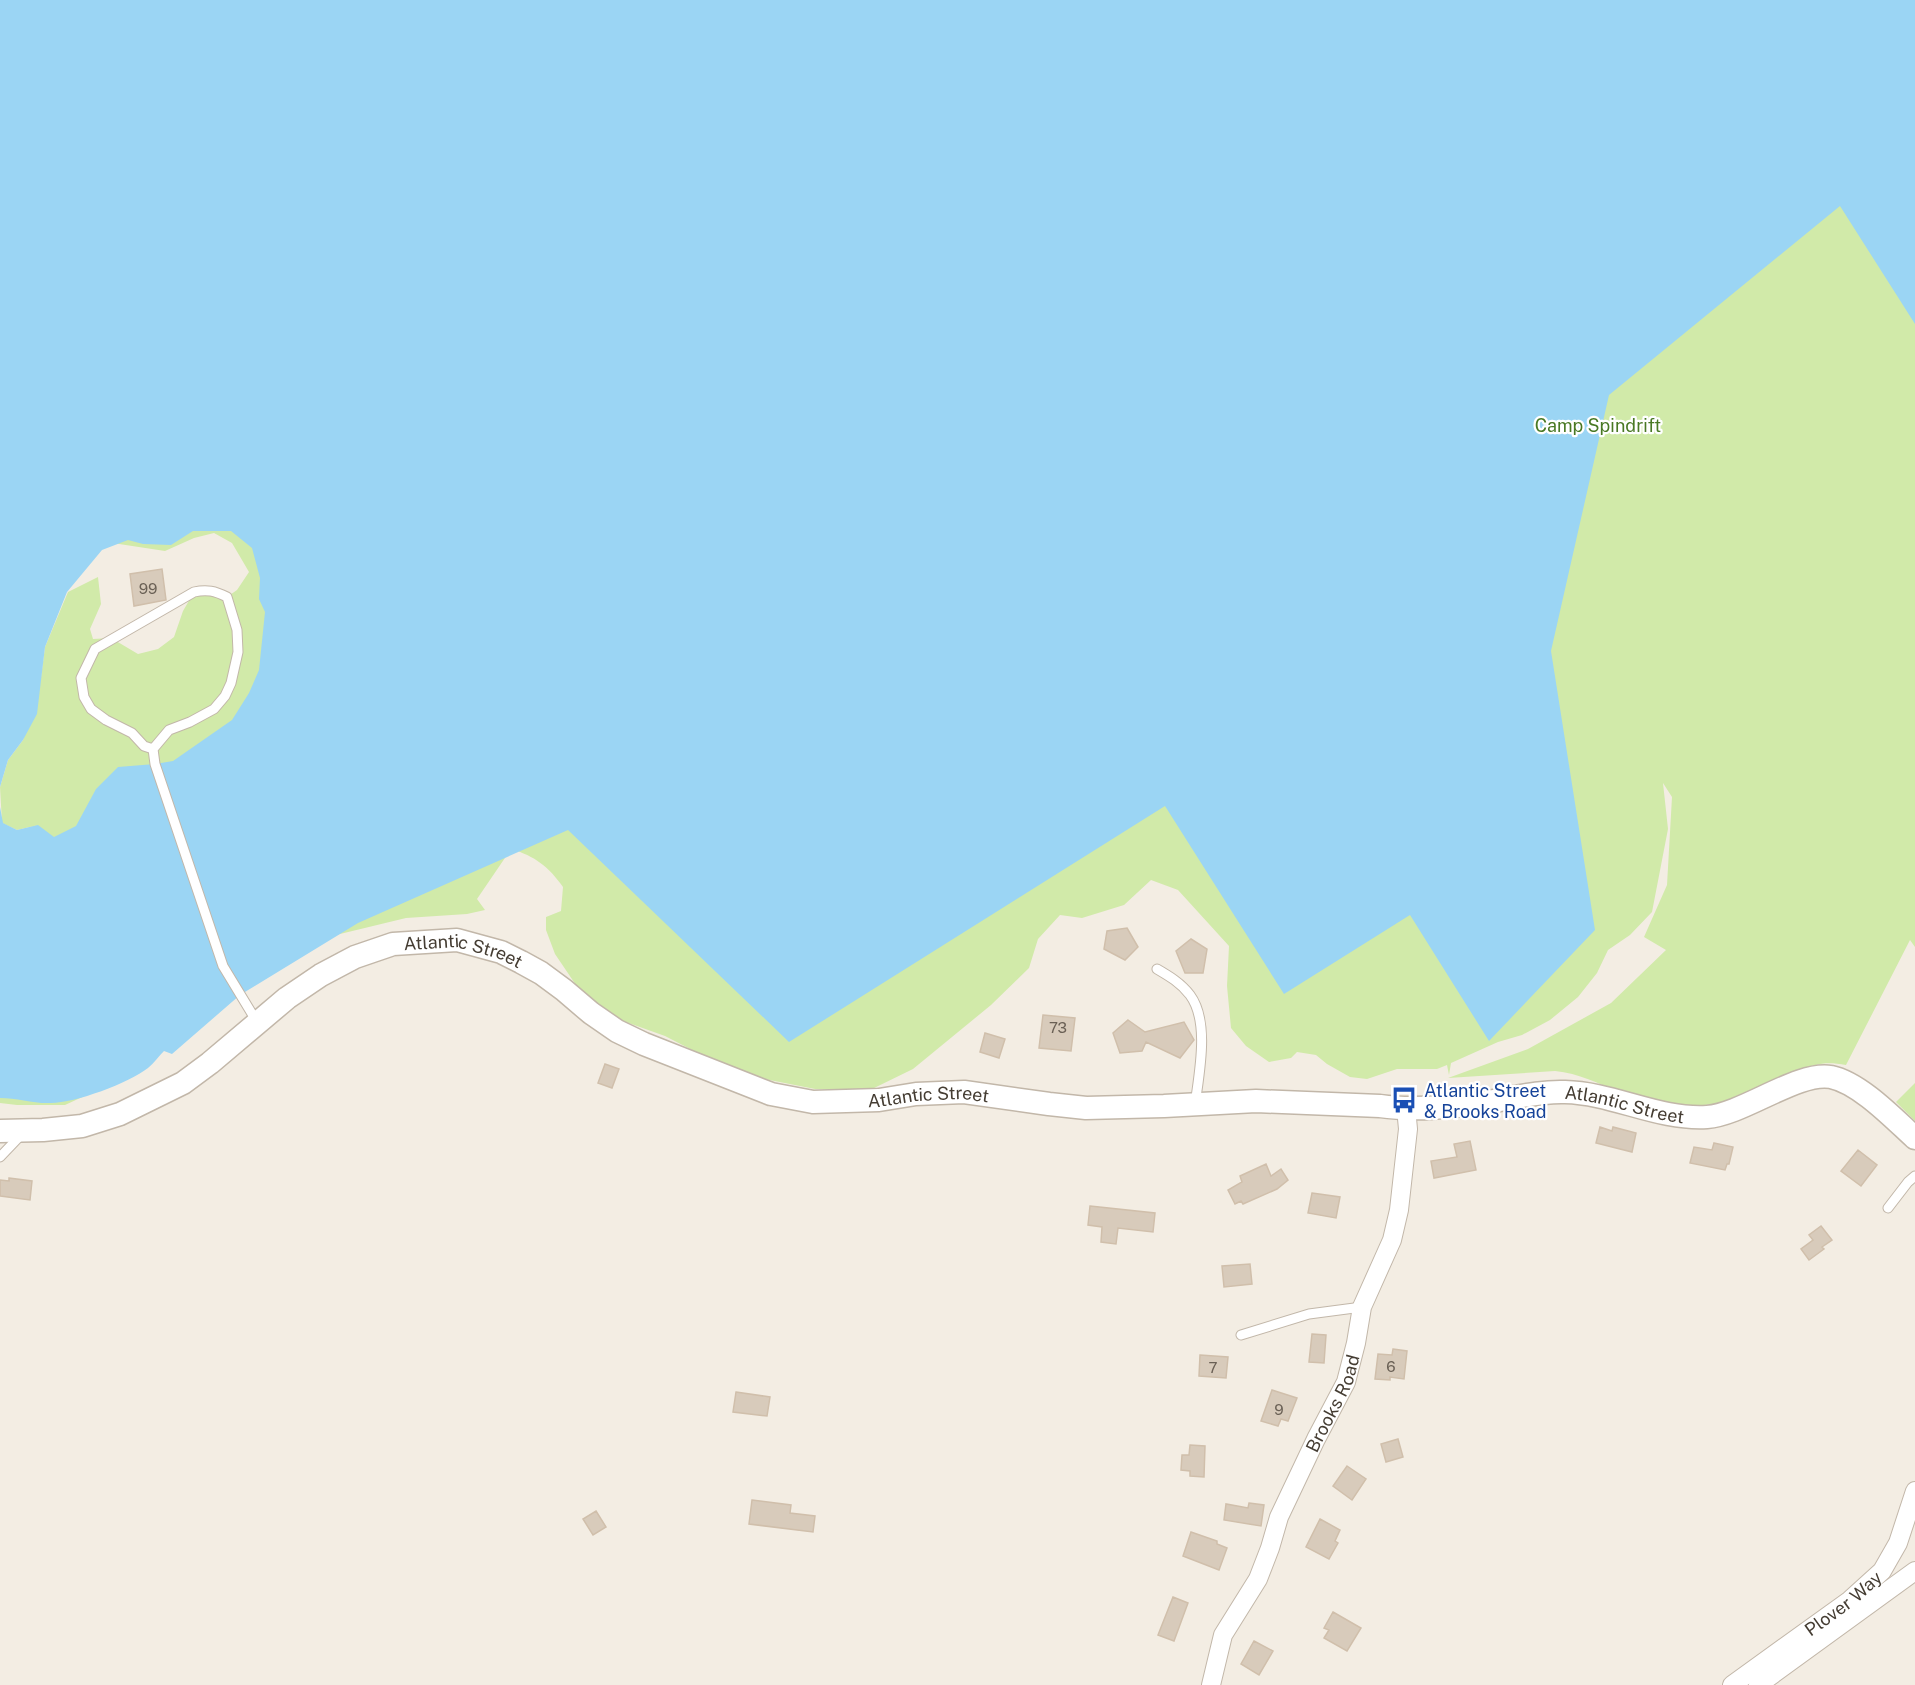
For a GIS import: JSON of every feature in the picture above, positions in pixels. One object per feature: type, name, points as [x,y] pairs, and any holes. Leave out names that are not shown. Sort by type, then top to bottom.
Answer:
[{"type":"street","name":"Atlantic Street","points":[[0,1131],[82,1126],[120,1114],[183,1083],[287,998],[312,980],[356,957],[393,944],[457,940],[501,952],[531,968],[564,990],[608,1025],[672,1056],[771,1094],[813,1102],[842,1103],[916,1094],[964,1092],[1086,1108],[1256,1101],[1406,1108],[1470,1104],[1563,1092],[1588,1094],[1655,1112],[1707,1117],[1730,1111],[1796,1083],[1819,1077],[1831,1077],[1845,1082],[1871,1099],[1915,1138]]},
{"type":"street","name":"Brooks Road","points":[[1211,1685],[1223,1635],[1258,1579],[1279,1517],[1346,1382],[1362,1307],[1392,1240],[1399,1210],[1408,1129],[1406,1108]]},
{"type":"street","name":"Plover Way","points":[[1732,1685],[1850,1600],[1882,1571],[1898,1543],[1915,1491]]},
{"type":"street","name":"Plover Way","points":[[1758,1685],[1915,1571]]},
{"type":"lane","points":[[153,749],[144,746],[132,733],[106,720],[91,709],[84,697],[81,678],[95,649],[111,638],[194,592],[216,591],[227,597],[237,630],[238,652],[231,683],[225,696],[214,709],[169,730],[153,749],[155,764],[223,966],[258,1023]]},
{"type":"lane","points":[[1157,969],[1176,980],[1191,996],[1202,1029],[1195,1105]]},
{"type":"lane","points":[[0,1157],[24,1130]]},
{"type":"lane","points":[[1888,1208],[1915,1176]]},
{"type":"lane","points":[[1241,1335],[1309,1314],[1362,1307]]},
{"type":"green space","name":"Camp Spindrift","points":[[1915,0],[1915,947],[1910,940],[1846,1065],[1824,1063],[1815,1065],[1740,1098],[1708,1105],[1670,1104],[1644,1099],[1580,1076],[1555,1071],[1448,1078],[1528,1049],[1611,1003],[1666,950],[1644,937],[1667,885],[1672,797],[1663,783],[1668,829],[1652,912],[1630,935],[1608,950],[1597,973],[1578,997],[1550,1020],[1522,1035],[1498,1042],[1451,1063],[1449,1075],[1447,1065],[1437,1069],[1397,1069],[1367,1079],[1350,1077],[1316,1055],[1297,1052],[1291,1058],[1269,1062],[1246,1046],[1231,1028],[1227,986],[1229,946],[1178,890],[1151,880],[1124,905],[1082,918],[1060,915],[1038,939],[1029,968],[991,1005],[913,1069],[868,1091],[815,1089],[750,1076],[665,1036],[609,1016],[578,988],[555,954],[546,930],[546,917],[561,911],[563,887],[541,863],[511,849],[477,899],[485,910],[467,914],[406,918],[307,942],[117,1081],[65,1105],[0,1103],[0,835],[38,825],[17,830],[2,823],[0,787],[8,760],[23,740],[41,677],[45,647],[68,592],[98,577],[101,604],[90,629],[93,639],[111,638],[138,654],[158,649],[174,637],[183,611],[194,592],[227,597],[237,590],[249,572],[232,543],[214,533],[194,538],[165,551],[106,542]]},
{"type":"green space","points":[[1915,1083],[1915,1121],[1896,1102]]},
{"type":"water","points":[[0,0],[1915,0],[1915,324],[1840,206],[1609,395],[1551,651],[1595,930],[1489,1041],[1410,915],[1284,994],[1165,806],[789,1042],[568,830],[358,923],[240,995],[172,1054],[164,1051],[148,1068],[128,1080],[87,1096],[61,1102],[45,1103],[0,1098],[0,807],[3,823],[17,830],[38,825],[54,837],[76,826],[96,789],[118,767],[173,761],[232,720],[249,693],[259,670],[265,612],[259,599],[260,578],[252,548],[231,531],[193,531],[171,545],[143,544],[128,540],[102,550],[67,592],[45,647],[37,714],[23,740],[8,760],[0,787]]},
{"type":"building","points":[[162,569],[166,600],[134,606],[130,574]]},
{"type":"building","points":[[1127,928],[1138,947],[1125,960],[1104,949],[1107,931]]},
{"type":"building","points":[[1191,939],[1207,949],[1203,973],[1185,973],[1176,951]]},
{"type":"building","points":[[1043,1015],[1075,1018],[1071,1051],[1039,1048]]},
{"type":"building","points":[[1128,1020],[1145,1032],[1184,1022],[1194,1040],[1180,1058],[1146,1042],[1142,1051],[1120,1053],[1113,1033]]},
{"type":"building","points":[[985,1033],[1005,1039],[999,1058],[980,1052]]},
{"type":"building","points":[[605,1064],[619,1069],[612,1088],[598,1083]]},
{"type":"building","points":[[1600,1127],[1612,1131],[1613,1127],[1636,1133],[1632,1152],[1596,1143]]},
{"type":"building","points":[[1470,1141],[1476,1170],[1434,1178],[1431,1161],[1457,1157],[1454,1144]]},
{"type":"building","points":[[1714,1143],[1733,1147],[1729,1164],[1725,1170],[1690,1163],[1694,1147],[1712,1150]]},
{"type":"building","points":[[1858,1150],[1877,1165],[1861,1186],[1841,1171]]},
{"type":"building","points":[[1266,1164],[1271,1176],[1281,1169],[1288,1180],[1277,1189],[1243,1204],[1241,1201],[1235,1204],[1228,1190],[1242,1182],[1240,1176]]},
{"type":"building","points":[[9,1178],[32,1181],[30,1200],[0,1196],[0,1180],[9,1181]]},
{"type":"building","points":[[1312,1193],[1340,1197],[1336,1218],[1308,1213]]},
{"type":"building","points":[[1090,1206],[1155,1213],[1153,1232],[1118,1228],[1116,1244],[1101,1242],[1102,1227],[1088,1225]]},
{"type":"building","points":[[1821,1226],[1832,1240],[1809,1260],[1801,1249],[1813,1240],[1809,1235]]},
{"type":"building","points":[[1250,1264],[1252,1284],[1224,1287],[1222,1266]]},
{"type":"building","points":[[1312,1334],[1326,1335],[1324,1363],[1309,1362]]},
{"type":"building","points":[[1393,1349],[1407,1351],[1404,1379],[1390,1377],[1390,1380],[1375,1379],[1378,1354],[1392,1355]]},
{"type":"building","points":[[1200,1355],[1228,1357],[1226,1378],[1199,1376]]},
{"type":"building","points":[[1272,1390],[1297,1398],[1288,1421],[1281,1419],[1278,1426],[1261,1421]]},
{"type":"building","points":[[736,1392],[770,1397],[767,1416],[733,1412]]},
{"type":"building","points":[[1398,1439],[1403,1457],[1386,1462],[1381,1444]]},
{"type":"building","points":[[1190,1445],[1205,1446],[1204,1477],[1190,1476],[1190,1471],[1181,1470],[1182,1455],[1189,1455]]},
{"type":"building","points":[[1347,1466],[1366,1479],[1352,1500],[1333,1486]]},
{"type":"building","points":[[752,1500],[791,1505],[790,1513],[815,1516],[813,1532],[749,1524]]},
{"type":"building","points":[[1249,1503],[1264,1505],[1261,1526],[1224,1520],[1226,1504],[1248,1508]]},
{"type":"building","points":[[596,1511],[606,1527],[593,1535],[583,1519]]},
{"type":"building","points":[[1320,1519],[1340,1530],[1335,1541],[1338,1543],[1329,1559],[1306,1547]]},
{"type":"building","points":[[1191,1532],[1217,1541],[1217,1544],[1227,1548],[1219,1570],[1183,1556]]},
{"type":"building","points":[[1173,1597],[1188,1603],[1174,1641],[1158,1635]]},
{"type":"building","points":[[1333,1612],[1361,1628],[1347,1651],[1324,1638],[1329,1630],[1324,1628]]},
{"type":"building","points":[[1254,1641],[1273,1651],[1259,1675],[1241,1664]]},
{"type":"place","name":"Atlantic Street & Brooks Road","points":[[1404,1100]]}]
